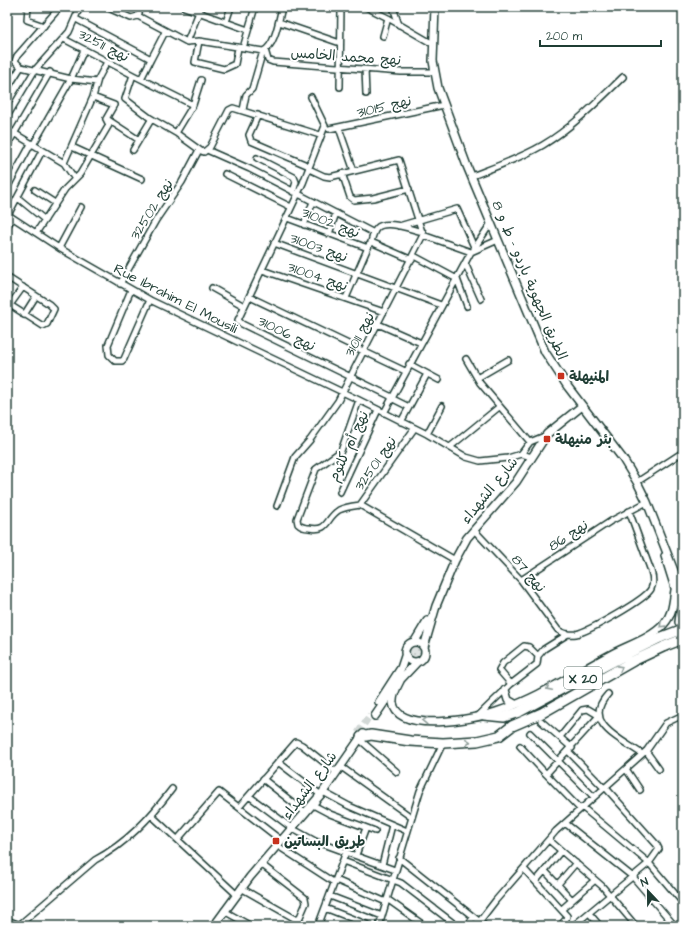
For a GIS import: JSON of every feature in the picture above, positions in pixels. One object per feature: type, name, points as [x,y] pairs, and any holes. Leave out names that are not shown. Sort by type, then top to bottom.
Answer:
[{"type":"highway","name":"X 20","points":[[443,743],[490,738],[502,735],[512,726],[542,713],[664,642],[682,623]]},
{"type":"highway","name":"X 20","points":[[481,716],[504,717],[543,700],[629,653],[664,642],[683,639]]},
{"type":"highway","points":[[360,736],[371,735],[410,741],[443,743]]},
{"type":"street","points":[[28,7],[26,16],[28,21],[44,26]]},
{"type":"street","points":[[60,7],[15,59],[21,67],[50,72],[71,79],[97,82]]},
{"type":"street","points":[[8,115],[33,70],[64,39],[76,19],[80,7]]},
{"type":"street","points":[[106,7],[112,11],[131,18],[138,16],[187,42],[199,41],[206,44],[264,51]]},
{"type":"street","points":[[138,16],[142,7]]},
{"type":"street","points":[[184,7],[248,30]]},
{"type":"street","points":[[187,42],[201,7]]},
{"type":"street","points":[[226,22],[231,7]]},
{"type":"street","points":[[199,41],[195,62],[224,69],[235,64],[255,7]]},
{"type":"street","points":[[243,110],[246,95],[252,89],[264,51],[271,44],[279,22],[282,7]]},
{"type":"street","points":[[340,87],[339,67],[341,7]]},
{"type":"street","points":[[366,7],[433,44]]},
{"type":"street","points":[[393,7],[399,25]]},
{"type":"street","name":"الطريق الجهوية باردو - ط و 8","points":[[435,7],[433,44],[434,72],[444,105],[498,240],[548,358],[582,406],[621,456],[637,482],[647,502],[683,594]]},
{"type":"street","points":[[382,36],[388,18]]},
{"type":"street","points":[[76,19],[151,59]]},
{"type":"street","points":[[279,22],[340,43]]},
{"type":"street","points":[[141,79],[166,32]]},
{"type":"street","name":"نهج 32511","points":[[64,39],[133,75],[125,99],[150,118]]},
{"type":"street","points":[[7,188],[71,79],[84,50]]},
{"type":"street","name":"نهج محمد الخامس","points":[[264,51],[270,62],[365,70],[434,72]]},
{"type":"street","points":[[64,163],[93,98],[97,82],[108,62]]},
{"type":"street","points":[[7,89],[21,67]]},
{"type":"street","points":[[365,70],[366,94]]},
{"type":"street","points":[[7,146],[50,72]]},
{"type":"street","points":[[133,75],[192,105]]},
{"type":"street","points":[[472,176],[514,159],[554,138],[600,99],[623,77]]},
{"type":"street","points":[[176,133],[192,105],[202,80]]},
{"type":"street","name":"نهج 31006","points":[[311,97],[324,120],[325,126],[320,135],[309,168],[295,193],[287,218],[238,319],[242,324],[350,376]]},
{"type":"street","points":[[36,233],[65,189],[80,174],[108,125],[106,119],[114,105],[93,98]]},
{"type":"street","name":"نهج 31015","points":[[329,129],[444,105]]},
{"type":"street","points":[[207,150],[228,110],[233,108],[320,135]]},
{"type":"street","points":[[258,115],[249,135],[251,141],[324,176],[354,171],[398,160],[423,234]]},
{"type":"street","points":[[133,150],[150,118],[176,133],[199,150],[204,152],[207,150],[250,169],[374,233]]},
{"type":"street","points":[[106,119],[139,140]]},
{"type":"street","points":[[339,128],[354,171]]},
{"type":"street","points":[[7,130],[64,163],[75,179]]},
{"type":"street","points":[[72,147],[142,179]]},
{"type":"street","name":"نهج 32502","points":[[121,282],[156,220],[182,182],[199,150]]},
{"type":"street","points":[[7,226],[9,215],[42,151]]},
{"type":"street","points":[[257,158],[294,177],[296,182],[295,193]]},
{"type":"street","points":[[342,173],[350,197],[354,200],[373,198],[409,189]]},
{"type":"street","points":[[225,174],[291,207]]},
{"type":"street","points":[[35,190],[55,203]]},
{"type":"street","points":[[18,198],[45,220]]},
{"type":"street","points":[[304,225],[313,202]]},
{"type":"street","points":[[59,248],[81,207]]},
{"type":"street","points":[[399,226],[457,209],[473,250]]},
{"type":"street","points":[[329,234],[336,213]]},
{"type":"street","name":"Rue Ibrahim El Mousili","points":[[9,215],[59,248],[121,282],[131,290],[359,400],[414,429],[427,434],[466,457],[480,461],[508,458],[521,454]]},
{"type":"street","name":"نهج 31002","points":[[287,218],[368,248]]},
{"type":"street","name":"نهج أم كلثوم","points":[[340,492],[381,411],[392,397],[441,305],[465,263],[491,223]]},
{"type":"street","points":[[346,298],[374,233],[376,229],[382,225],[399,226],[473,250],[498,240]]},
{"type":"street","name":"نهج 31011","points":[[277,506],[295,457],[307,444],[331,412],[413,258],[423,234]]},
{"type":"street","points":[[371,242],[413,258],[456,279],[467,306]]},
{"type":"street","name":"نهج 31003","points":[[274,243],[397,287],[441,305]]},
{"type":"street","points":[[465,263],[481,299]]},
{"type":"street","name":"نهج 31004","points":[[262,270],[384,312]]},
{"type":"street","points":[[7,278],[22,287],[53,307],[46,324],[43,326],[9,304],[22,287]]},
{"type":"street","points":[[212,288],[244,306]]},
{"type":"street","points":[[131,290],[108,344],[111,358],[118,361],[124,359],[150,300]]},
{"type":"street","points":[[24,315],[36,296]]},
{"type":"street","points":[[250,297],[405,371]]},
{"type":"street","points":[[378,324],[421,343]]},
{"type":"street","points":[[466,359],[477,378],[530,442]]},
{"type":"street","points":[[477,378],[508,360]]},
{"type":"street","points":[[409,364],[439,380]]},
{"type":"street","points":[[401,422],[427,374]]},
{"type":"street","points":[[350,376],[409,407]]},
{"type":"street","points":[[359,400],[341,451],[316,469],[297,519],[298,524],[318,530],[323,528],[340,509],[360,505],[455,560]]},
{"type":"street","points":[[427,434],[442,406]]},
{"type":"street","name":"شارع الشهداء","points":[[436,606],[455,560],[474,530],[513,485],[547,434],[582,406]]},
{"type":"street","points":[[450,447],[500,407]]},
{"type":"street","name":"نهج 32501","points":[[360,505],[414,429]]},
{"type":"street","points":[[532,457],[521,454],[530,442],[547,434]]},
{"type":"street","points":[[637,482],[683,452]]},
{"type":"street","name":"نهج 86","points":[[521,580],[629,511],[647,502]]},
{"type":"street","points":[[481,716],[490,702],[536,664],[538,656],[544,649],[566,634],[583,631],[634,604],[646,595],[652,587],[653,580],[651,571],[629,511]]},
{"type":"street","name":"نهج 87","points":[[474,530],[521,580],[555,628],[566,634]]},
{"type":"street","name":"الطريق الجهوية باردو - ط و 8","points":[[661,541],[680,584],[682,623],[677,630],[678,636],[683,642]]},
{"type":"street","name":"X 20","points":[[402,677],[394,693],[393,702],[396,710],[402,717],[417,720],[441,721],[481,716],[515,704],[569,678],[661,628],[671,613],[680,584]]},
{"type":"street","points":[[436,606],[424,647],[424,656],[402,677],[372,715],[399,672],[405,656],[406,646],[414,641],[436,606]]},
{"type":"street","points":[[414,641],[420,643],[424,647]]},
{"type":"street","points":[[511,684],[499,670],[504,663],[524,646],[529,647],[538,656]]},
{"type":"street","points":[[405,656],[410,661],[417,662]]},
{"type":"street","points":[[505,690],[506,698],[515,704]]},
{"type":"street","points":[[546,774],[570,750],[598,716],[599,705],[608,694]]},
{"type":"street","points":[[560,737],[582,710],[588,709],[598,716],[605,727],[644,753],[659,769]]},
{"type":"street","points":[[479,922],[548,840],[581,808],[644,753],[666,723],[683,715]]},
{"type":"street","points":[[541,721],[560,737],[604,788],[658,846],[658,851],[649,863],[573,926]]},
{"type":"street","points":[[530,733],[594,797]]},
{"type":"street","points":[[360,736],[397,772]]},
{"type":"street","name":"شارع الشهداء","points":[[214,926],[239,891],[261,864],[313,805],[360,736]]},
{"type":"street","points":[[239,807],[296,742],[299,742],[412,817]]},
{"type":"street","points":[[379,926],[407,831],[424,783],[443,743]]},
{"type":"street","points":[[520,746],[581,808],[649,863],[683,903]]},
{"type":"street","points":[[278,762],[322,793],[407,831]]},
{"type":"street","points":[[626,769],[640,790]]},
{"type":"street","points":[[263,779],[306,813]]},
{"type":"street","points":[[7,920],[19,925],[95,860],[108,854],[127,839],[151,815],[172,790]]},
{"type":"street","points":[[178,839],[219,792],[239,807],[280,844],[335,881],[386,900],[425,926]]},
{"type":"street","points":[[249,796],[315,841],[395,870]]},
{"type":"street","points":[[313,805],[330,814],[375,831]]},
{"type":"street","points":[[151,815],[239,891],[297,924],[308,926]]},
{"type":"street","points":[[565,823],[633,877],[676,926]]},
{"type":"street","points":[[382,865],[392,825]]},
{"type":"street","points":[[356,855],[366,828]]},
{"type":"street","points":[[548,840],[612,895],[636,926]]},
{"type":"street","points":[[536,881],[545,872],[561,850]]},
{"type":"street","points":[[318,926],[346,852]]},
{"type":"street","points":[[398,858],[485,926]]},
{"type":"street","points":[[343,861],[401,883],[455,925]]},
{"type":"street","points":[[558,884],[576,863]]},
{"type":"street","points":[[261,864],[303,895],[306,903],[297,924]]},
{"type":"street","points":[[524,869],[562,909],[567,918],[560,926]]},
{"type":"street","points":[[545,872],[572,900]]},
{"type":"street","points":[[562,909],[595,880]]},
{"type":"street","points":[[330,896],[382,916]]},
{"type":"street","points":[[325,908],[372,926]]},
{"type":"street","points":[[224,911],[251,926]]},
{"type":"street","points":[[589,914],[600,926]]},
{"type":"street","points":[[467,926],[473,918]]},
{"type":"shaded area","points":[[412,645],[418,645],[422,649],[422,655],[418,659],[412,659],[408,655],[408,649]]},
{"type":"tunnel","points":[[358,733],[370,715]]},
{"type":"place","name":"المنيهلة","points":[[561,376]]},
{"type":"place","name":"بئر منيهلة","points":[[547,439]]},
{"type":"place","name":"طريق البساتين","points":[[276,841]]}]
